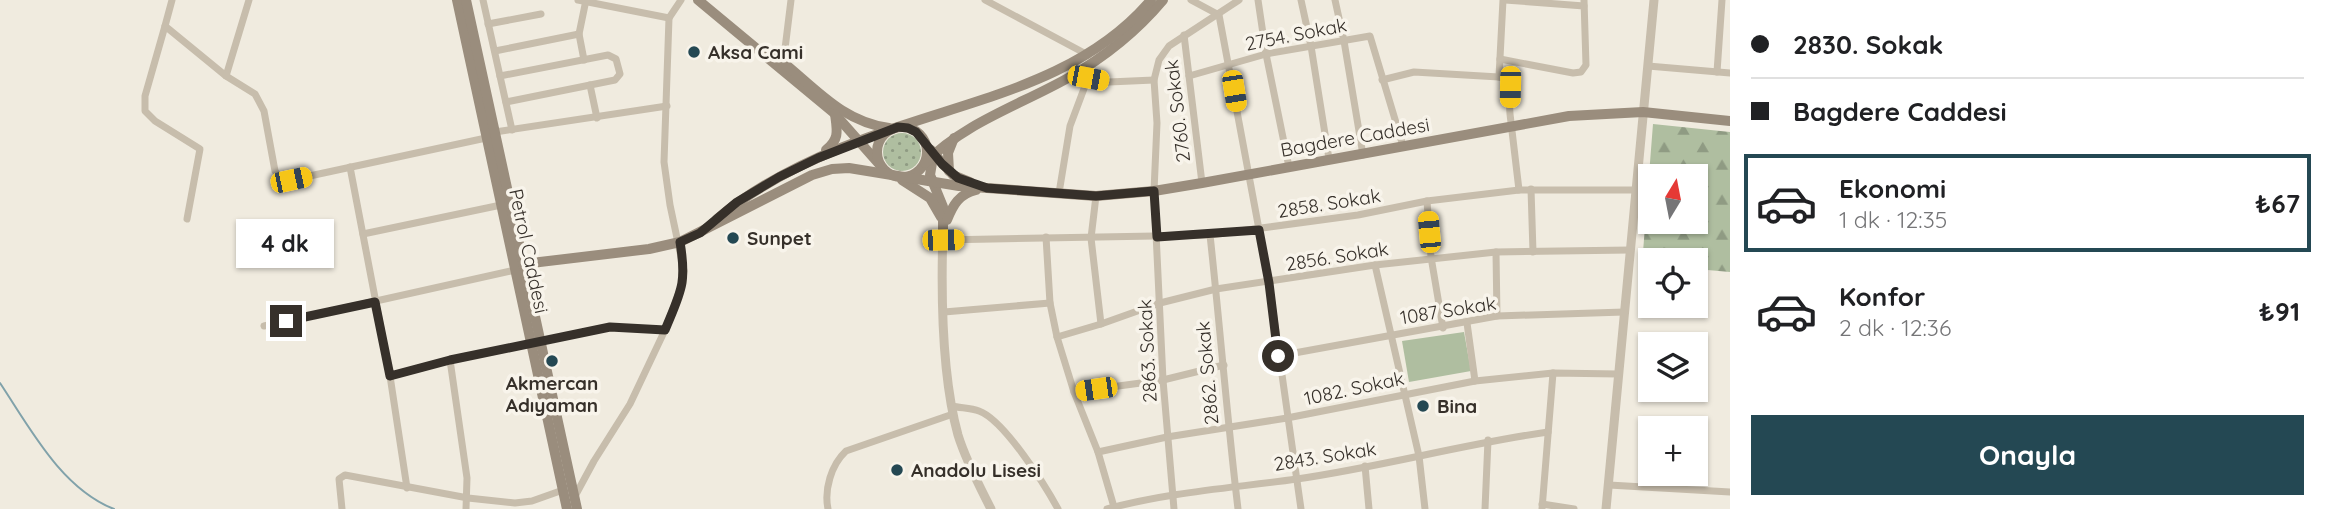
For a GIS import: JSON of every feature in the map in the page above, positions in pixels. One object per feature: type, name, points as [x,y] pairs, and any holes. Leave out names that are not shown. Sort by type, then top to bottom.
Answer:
[{"type":"main road","name":"Petrol Caddesi","points":[[457,0],[491,135],[501,205],[519,267],[567,509]]},
{"type":"main road","points":[[466,0],[519,267],[649,249],[680,242],[700,233],[737,202],[818,158],[893,128],[1005,93],[1069,65],[1088,55],[1122,30],[1151,0]]},
{"type":"main road","points":[[698,0],[753,45],[854,119],[872,125],[912,129],[949,171],[958,178],[987,188]]},
{"type":"main road","points":[[896,177],[911,176],[919,171],[955,137],[1084,74],[1163,0]]},
{"type":"main road","points":[[783,67],[834,113],[887,173],[932,200],[940,214],[943,235]]},
{"type":"main road","name":"Bagdere Caddesi","points":[[700,233],[825,170],[849,168],[932,182],[1096,196],[1202,183],[1570,116],[1643,112],[1730,121]]},
{"type":"main road","points":[[818,158],[836,139],[834,113]]},
{"type":"main road","points":[[880,165],[877,146],[884,134],[893,128]]},
{"type":"main road","points":[[949,171],[948,153],[955,137]]},
{"type":"main road","points":[[925,163],[926,143]]},
{"type":"main road","points":[[934,154],[930,169],[932,182],[944,209],[943,235]]},
{"type":"main road","points":[[943,235],[956,202],[968,192],[987,188]]},
{"type":"main road","points":[[535,342],[577,509]]},
{"type":"street","points":[[172,0],[145,96],[145,111],[155,121],[200,149],[187,219]]},
{"type":"street","points":[[226,76],[249,0]]},
{"type":"street","points":[[483,0],[512,130]]},
{"type":"street","points":[[574,498],[630,404],[665,330],[683,282],[680,242],[665,177],[669,18],[681,0]]},
{"type":"street","points":[[783,67],[791,0]]},
{"type":"street","points":[[985,0],[1088,55]]},
{"type":"street","points":[[1192,0],[1219,15],[1269,283],[1301,509]]},
{"type":"street","points":[[1184,35],[1239,0]]},
{"type":"street","points":[[1258,0],[1289,167]]},
{"type":"street","points":[[1301,0],[1329,159]]},
{"type":"street","points":[[1335,0],[1363,155]]},
{"type":"street","points":[[1499,77],[1500,59],[1504,0],[1584,3],[1586,65],[1580,72],[1573,73],[1500,59]]},
{"type":"street","points":[[1606,509],[1654,0]]},
{"type":"street","points":[[1717,72],[1722,0]]},
{"type":"street","points":[[584,60],[579,34],[583,1],[669,18]]},
{"type":"street","points":[[488,24],[541,15]]},
{"type":"street","points":[[165,26],[226,76],[249,89],[262,106],[275,171],[279,176],[291,180],[512,130],[667,106]]},
{"type":"street","points":[[495,51],[579,34]]},
{"type":"street","name":"2760. Sokak","points":[[1154,191],[1157,123],[1154,80],[1159,60],[1169,46],[1184,35],[1202,183]]},
{"type":"street","name":"2754. Sokak","points":[[1189,76],[1266,54],[1370,36],[1382,80]]},
{"type":"street","points":[[500,76],[608,55],[616,58],[620,74],[616,79],[506,102]]},
{"type":"street","points":[[1648,66],[1730,73]]},
{"type":"street","points":[[1403,146],[1382,80],[1414,72],[1499,77],[1508,80],[1519,190]]},
{"type":"street","points":[[1059,193],[1070,126],[1084,74],[1109,82],[1154,80]]},
{"type":"street","points":[[590,85],[597,118]]},
{"type":"street","points":[[350,167],[390,376],[407,488]]},
{"type":"street","points":[[1531,189],[1533,252]]},
{"type":"street","name":"2858. Sokak","points":[[943,235],[1210,235],[1358,215],[1427,201],[1519,190],[1636,190]]},
{"type":"street","name":"2863. Sokak","points":[[1154,191],[1163,380],[1174,509]]},
{"type":"street","points":[[1096,196],[1091,237],[1101,324]]},
{"type":"street","points":[[1427,201],[1431,257],[1443,328]]},
{"type":"street","points":[[363,234],[501,205]]},
{"type":"street","points":[[943,235],[944,312],[953,410],[971,468],[991,509]]},
{"type":"street","name":"2862. Sokak","points":[[1210,235],[1224,365],[1227,427],[1238,509]]},
{"type":"street","points":[[1046,237],[1050,303],[1057,337],[1074,392],[1098,452],[1111,508]]},
{"type":"street","name":"2856. Sokak","points":[[1057,337],[1160,303],[1216,289],[1431,257],[1496,252],[1630,250]]},
{"type":"street","points":[[1496,252],[1497,316]]},
{"type":"street","points":[[1376,265],[1419,456],[1425,509]]},
{"type":"street","points":[[264,326],[519,267]]},
{"type":"street","points":[[944,312],[1050,303]]},
{"type":"street","name":"1087 Sokak","points":[[1278,356],[1443,328],[1497,316],[1624,312]]},
{"type":"street","points":[[1467,323],[1475,381]]},
{"type":"street","points":[[390,376],[450,360],[610,327],[665,330]]},
{"type":"street","points":[[450,360],[467,478],[466,509]]},
{"type":"street","points":[[1074,392],[1163,380],[1224,365]]},
{"type":"street","points":[[1553,373],[1542,506],[1574,509]]},
{"type":"street","name":"1082. Sokak","points":[[1098,452],[1475,381],[1553,373],[1618,374]]},
{"type":"street","points":[[828,509],[827,486],[840,457],[846,451],[953,410],[980,411],[991,419],[1043,482],[1058,509]]},
{"type":"street","name":"2843. Sokak","points":[[1111,508],[1235,485],[1297,479],[1488,440],[1548,432]]},
{"type":"street","points":[[1485,509],[1488,440]]},
{"type":"street","points":[[1365,466],[1369,509]]},
{"type":"street","points":[[342,509],[338,485],[342,476],[468,498],[521,503],[563,490]]},
{"type":"street","points":[[1609,485],[1730,492]]},
{"type":"green space","points":[[1653,124],[1730,132],[1730,272],[1708,270],[1708,248],[1643,248],[1644,234],[1708,234],[1708,164],[1650,164]]},
{"type":"green space","points":[[902,133],[915,139],[921,152],[915,165],[902,171],[889,165],[883,152],[889,139]]},
{"type":"green space","points":[[1464,332],[1471,371],[1409,382],[1402,341]]},
{"type":"waterway","points":[[0,383],[35,437],[63,472],[78,487],[114,509]]},
{"type":"place","name":"Aksa Cami","points":[[694,52]]},
{"type":"place","name":"Sunpet","points":[[733,238]]},
{"type":"place","name":"Akmercan Adıyaman","points":[[552,361]]},
{"type":"place","name":"Bina","points":[[1423,406]]},
{"type":"place","name":"Anadolu Lisesi","points":[[897,470]]},
{"type":"route","points":[[286,321],[375,302],[390,376],[539,340],[610,327],[665,330],[683,282],[680,242],[700,233],[737,202],[779,177],[860,141],[893,128],[903,127],[920,135],[953,175],[987,188],[1096,196],[1154,191],[1157,237],[1259,230],[1278,356]]}]
